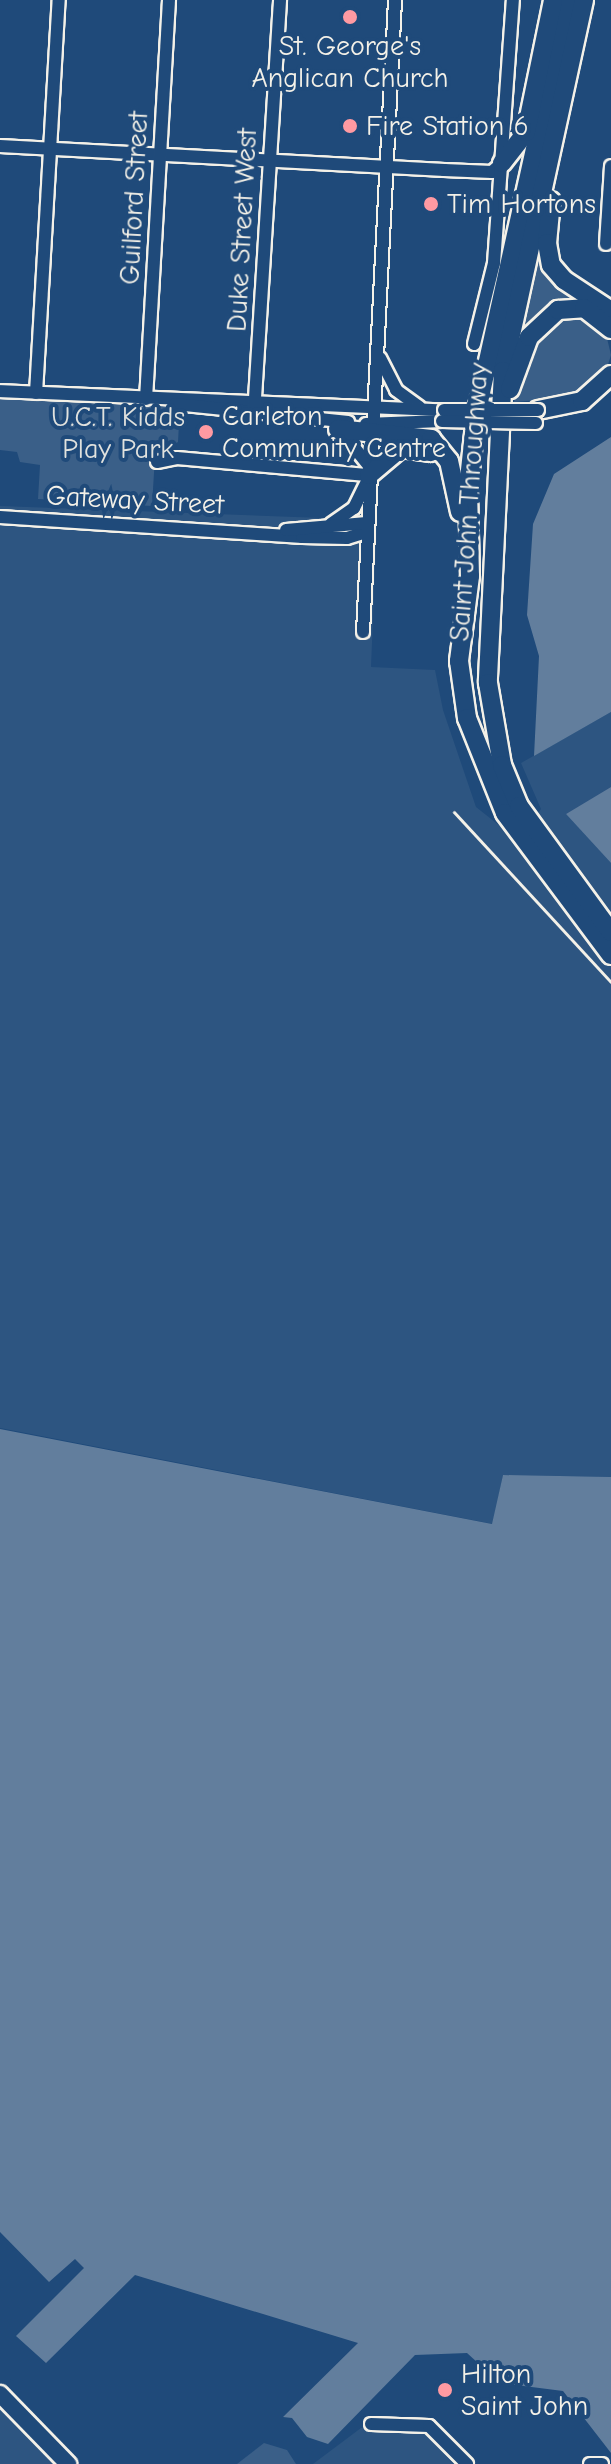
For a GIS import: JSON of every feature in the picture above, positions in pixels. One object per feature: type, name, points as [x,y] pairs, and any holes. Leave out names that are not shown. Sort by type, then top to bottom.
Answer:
[{"type":"highway","points":[[502,163],[526,132],[553,0]]},
{"type":"highway","name":"Saint John Throughway","points":[[568,0],[485,373],[469,460],[470,576],[461,634],[462,689],[481,757],[512,809],[611,955]]},
{"type":"highway","name":"Saint John Throughway","points":[[584,0],[566,97],[511,324],[496,438],[488,683],[512,809],[611,932]]},
{"type":"highway","points":[[566,97],[547,254],[556,274],[611,311]]},
{"type":"highway","points":[[496,438],[519,360],[537,325],[571,307],[597,314],[611,329]]},
{"type":"highway","name":"Saint John Throughway","points":[[481,757],[469,668],[478,576],[477,463],[485,373]]},
{"type":"highway","points":[[537,416],[582,401],[611,375]]},
{"type":"highway","points":[[537,416],[581,412],[611,392]]},
{"type":"highway","points":[[338,429],[372,428],[431,439],[449,461],[464,540],[461,634]]},
{"type":"highway","points":[[370,470],[391,452],[410,446],[428,450],[453,477]]},
{"type":"main road","points":[[0,2395],[68,2464]]},
{"type":"street","points":[[36,393],[59,0]]},
{"type":"street","name":"Guilford Street","points":[[152,399],[169,0]]},
{"type":"street","name":"Duke Street West","points":[[254,414],[280,0]]},
{"type":"street","points":[[363,632],[395,0]]},
{"type":"street","points":[[474,344],[494,263],[513,0]]},
{"type":"street","points":[[0,146],[492,172],[502,163]]},
{"type":"street","points":[[606,244],[611,166]]},
{"type":"street","points":[[377,351],[396,390],[443,416]]},
{"type":"street","points":[[0,391],[426,409]]},
{"type":"street","points":[[152,399],[372,428],[443,416],[537,416]]},
{"type":"street","points":[[272,416],[338,429],[370,470]]},
{"type":"street","points":[[157,462],[177,458],[370,470]]},
{"type":"street","points":[[320,527],[354,508],[370,470]]},
{"type":"street","name":"Gateway Street","points":[[0,517],[267,531],[339,538],[367,527]]},
{"type":"street","name":"Gateway Street","points":[[267,531],[367,527]]},
{"type":"street","points":[[371,2424],[425,2425],[467,2464]]},
{"type":"street","points":[[590,2464],[602,2464]]},
{"type":"shaded area","points":[[611,437],[611,712],[534,756],[539,656],[527,615],[533,524],[554,474]]},
{"type":"shaded area","points":[[0,506],[377,520],[371,667],[435,670],[443,710],[476,807],[500,826],[535,817],[541,809],[521,763],[611,712],[611,787],[566,814],[611,863],[611,1477],[503,1475],[493,1524],[0,1428]]},
{"type":"shaded area","points":[[611,787],[611,863],[566,814]]},
{"type":"shaded area","points":[[0,1429],[492,1524],[503,1475],[611,1477],[611,2453],[563,2391],[500,2383],[467,2353],[415,2355],[328,2444],[307,2437],[292,2418],[283,2417],[358,2343],[135,2275],[46,2363],[16,2336],[84,2268],[75,2259],[49,2282],[0,2232]]},
{"type":"shaded area","points":[[0,2404],[57,2464],[0,2464]]},
{"type":"shaded area","points":[[361,2428],[422,2430],[453,2464],[313,2464]]},
{"type":"green space","points":[[541,239],[583,300],[520,339],[522,320]]},
{"type":"green space","points":[[579,314],[606,334],[611,355],[605,374],[577,397],[514,402],[527,350],[556,317]]},
{"type":"green space","name":"U.C.T. Kidds Play Park","points":[[0,391],[180,405],[178,442],[155,456],[152,506],[38,499],[40,465],[20,462],[17,452],[0,450]]},
{"type":"green space","points":[[264,2443],[287,2450],[296,2464],[237,2464]]},
{"type":"railway","points":[[454,812],[611,982]]},
{"type":"place","name":"St. George's Anglican Church","points":[[350,17]]},
{"type":"place","name":"Fire Station 6","points":[[350,126]]},
{"type":"place","name":"Tim Hortons","points":[[431,204]]},
{"type":"place","name":"Carleton Community Centre","points":[[206,432]]},
{"type":"place","name":"Hilton Saint John","points":[[445,2390]]}]
